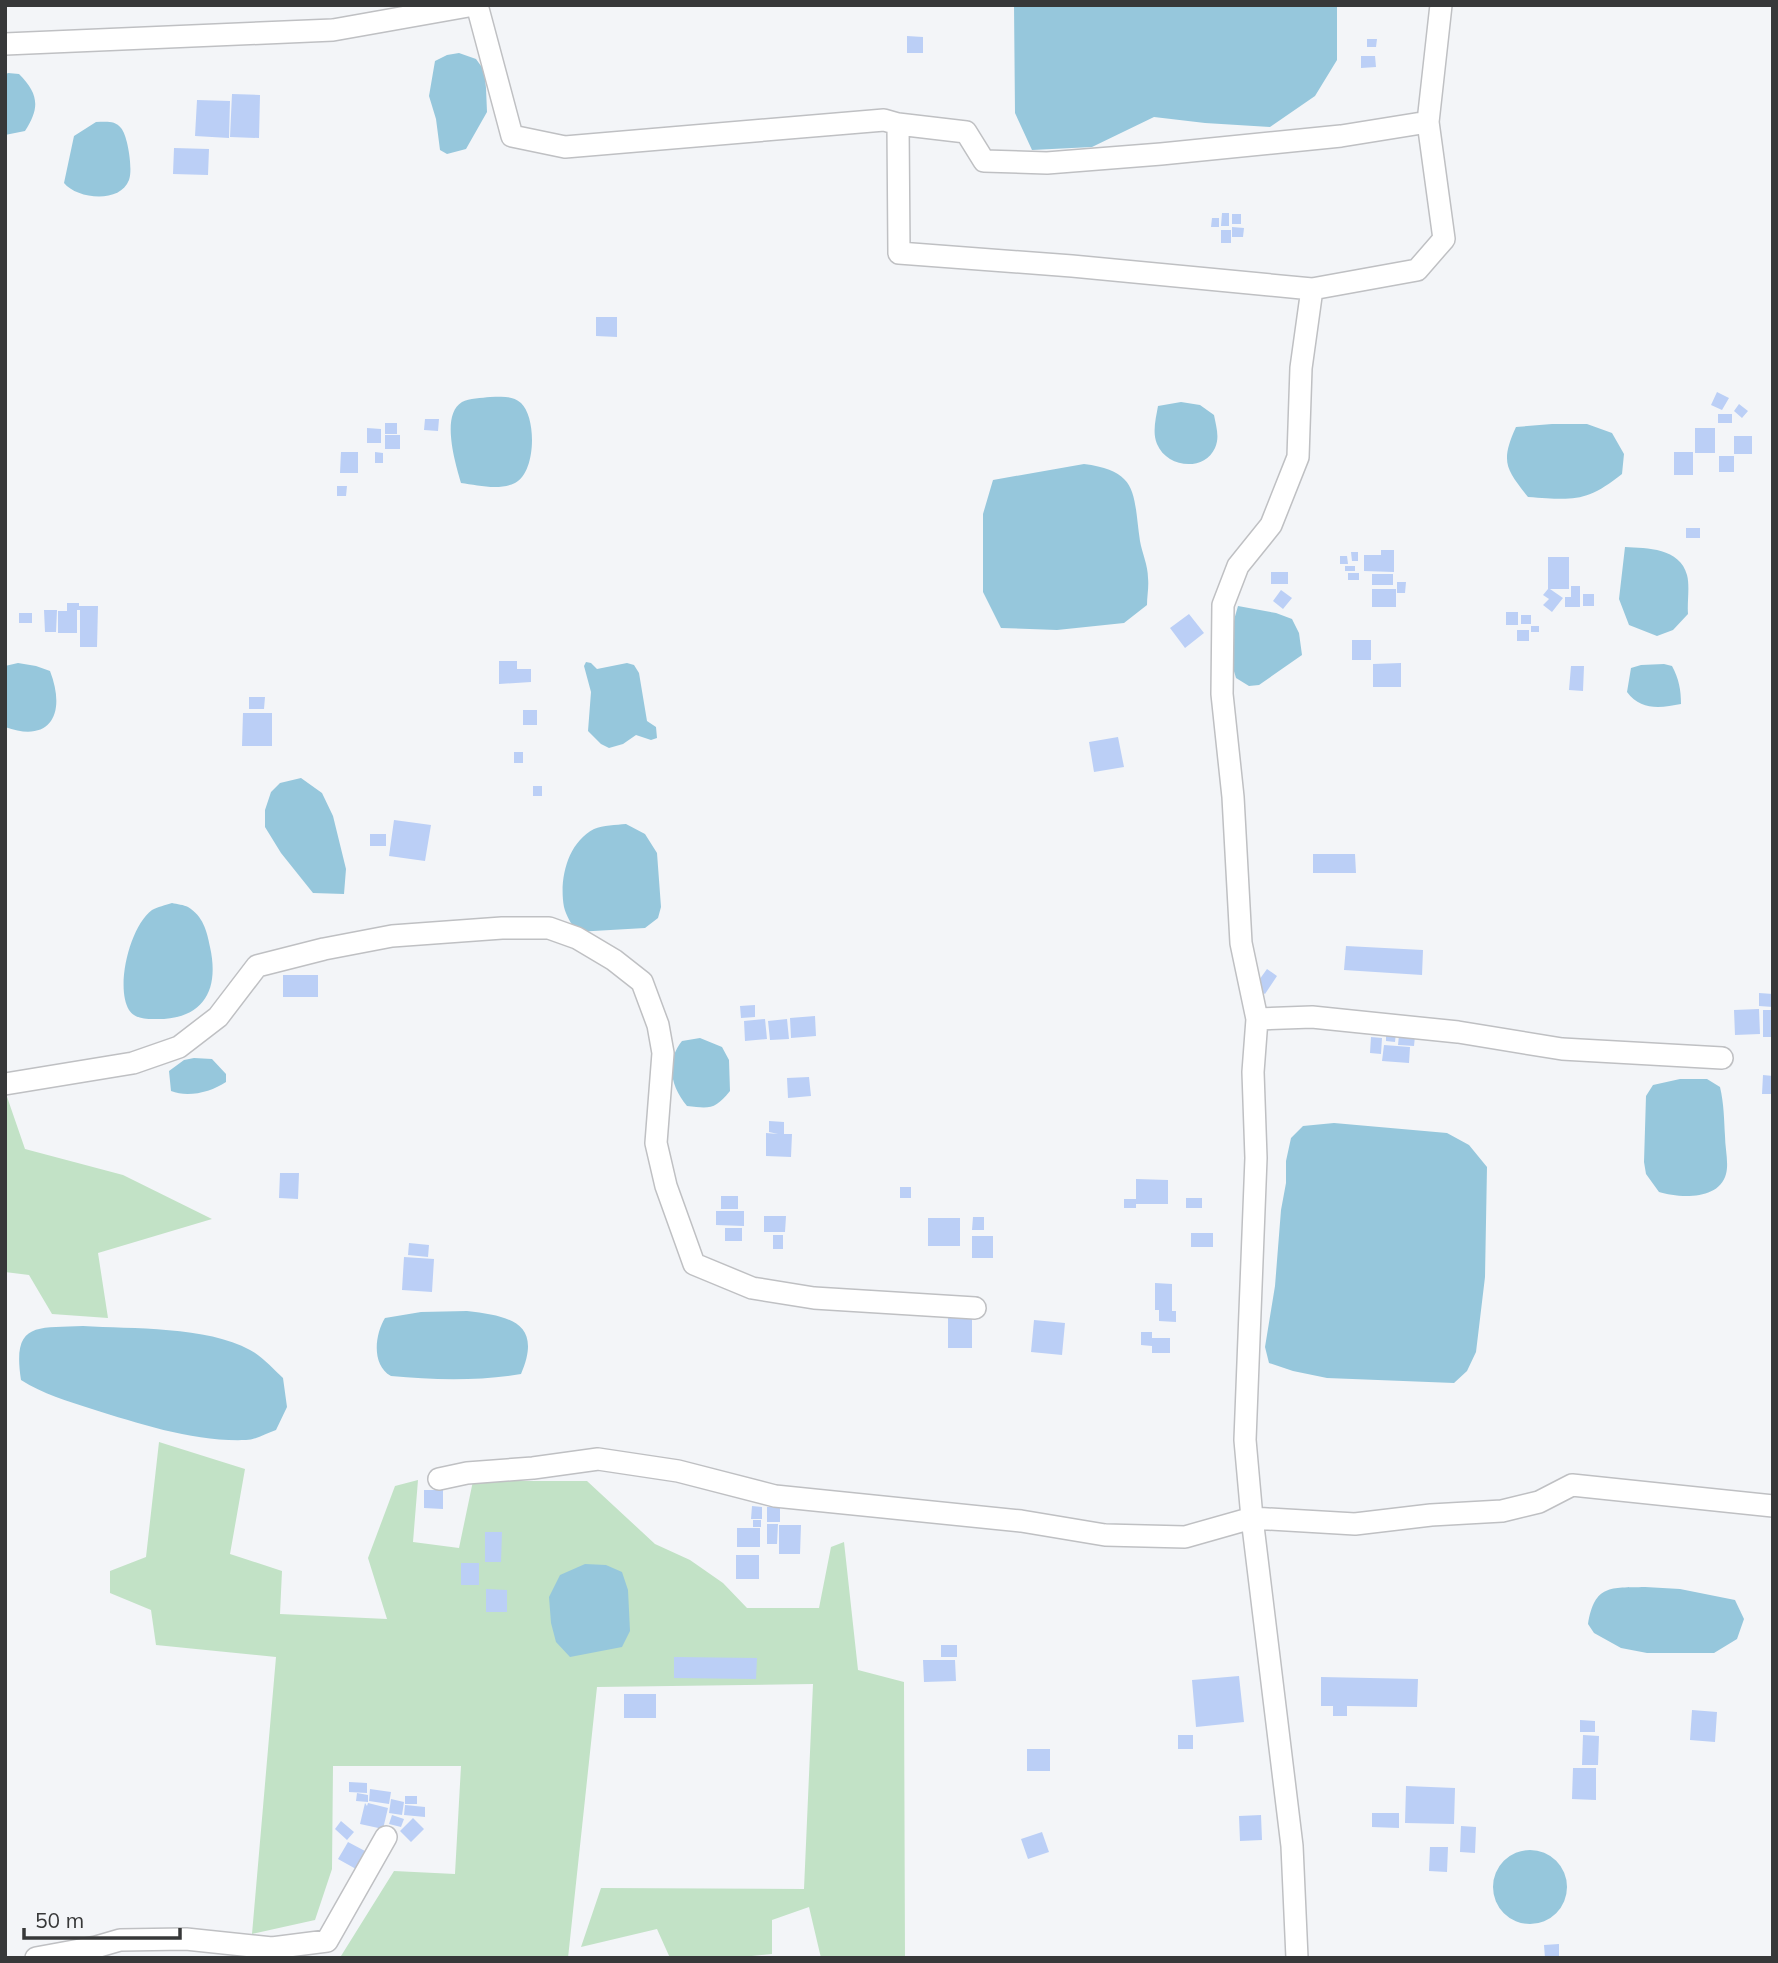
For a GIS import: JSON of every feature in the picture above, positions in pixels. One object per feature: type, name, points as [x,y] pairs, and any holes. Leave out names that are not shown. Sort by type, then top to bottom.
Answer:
[{"type":"street","points":[[5,44],[333,30],[476,5],[512,136],[565,147],[884,120],[966,132],[985,161],[1047,163],[1327,137],[1428,122]]},
{"type":"street","points":[[898,124],[899,253],[1312,289],[1418,270],[1444,239],[1428,122],[1441,5]]},
{"type":"street","points":[[1297,1958],[1292,1846],[1245,1440],[1256,1158],[1253,1072],[1257,1019],[1241,943],[1233,797],[1222,694],[1223,606],[1238,566],[1271,525],[1298,457],[1301,368],[1312,289]]},
{"type":"street","points":[[5,1084],[133,1063],[179,1047],[218,1017],[257,966],[392,936],[502,928],[549,928],[586,943],[642,982],[658,1025],[663,1053],[656,1143],[666,1186],[694,1264],[752,1288],[814,1298],[975,1308]]},
{"type":"street","points":[[1257,1019],[1312,1017],[1458,1032],[1562,1049],[1723,1058]]},
{"type":"street","points":[[439,1479],[467,1473],[598,1459],[678,1471],[775,1496],[1021,1521],[1105,1535],[1185,1537],[1252,1518],[1355,1524],[1502,1510],[1539,1502],[1572,1485],[1773,1506]]},
{"type":"street","points":[[36,1958],[120,1940],[186,1939],[272,1948],[327,1941],[386,1837]]},
{"type":"green space","points":[[5,1091],[25,1149],[123,1175],[212,1219],[98,1253],[108,1318],[52,1314],[29,1275],[5,1272]]},
{"type":"green space","points":[[159,1442],[245,1469],[230,1554],[282,1571],[280,1614],[387,1619],[368,1558],[395,1486],[418,1480],[413,1542],[459,1548],[473,1481],[587,1481],[655,1544],[690,1560],[723,1583],[747,1608],[819,1608],[831,1547],[844,1542],[858,1670],[904,1682],[905,1958],[821,1958],[809,1907],[772,1920],[772,1954],[732,1958],[670,1958],[657,1929],[581,1947],[601,1888],[804,1889],[813,1684],[597,1687],[568,1958],[336,1958],[341,1956],[394,1871],[455,1874],[461,1766],[333,1766],[332,1869],[315,1920],[252,1934],[276,1657],[156,1645],[151,1610],[110,1593],[110,1571],[146,1557]]},
{"type":"water","points":[[1014,5],[1337,5],[1337,60],[1315,96],[1270,127],[1154,117],[1092,147],[1032,150],[1015,113]]},
{"type":"water","points":[[459,53],[476,59],[484,70],[487,112],[466,149],[447,154],[440,150],[436,119],[429,96],[435,61]]},
{"type":"water","points":[[19,74],[26,81],[34,95],[35,108],[25,131],[5,135],[5,75]]},
{"type":"water","points":[[96,122],[119,125],[124,132],[129,153],[129,180],[124,188],[108,196],[78,193],[64,183],[74,136]]},
{"type":"water","points":[[506,397],[521,403],[530,420],[532,432],[527,468],[515,483],[502,487],[461,483],[451,441],[455,408],[462,402]]},
{"type":"water","points":[[1181,402],[1200,405],[1214,415],[1217,436],[1215,448],[1210,456],[1194,464],[1169,458],[1157,444],[1155,435],[1158,406]]},
{"type":"water","points":[[1587,424],[1612,433],[1624,454],[1622,474],[1598,490],[1578,498],[1528,497],[1510,472],[1507,457],[1511,439],[1516,427]]},
{"type":"water","points":[[1084,464],[1102,467],[1115,473],[1124,479],[1130,488],[1148,573],[1147,605],[1124,623],[1057,630],[1001,628],[983,592],[983,514],[993,480]]},
{"type":"water","points":[[1625,547],[1662,551],[1677,559],[1683,566],[1688,579],[1688,614],[1673,630],[1657,636],[1629,625],[1619,599]]},
{"type":"water","points":[[1238,606],[1292,619],[1299,633],[1302,655],[1259,685],[1249,686],[1236,678],[1233,669],[1231,642]]},
{"type":"water","points":[[586,662],[597,669],[627,663],[634,665],[639,673],[647,721],[656,727],[657,738],[651,740],[636,735],[623,744],[609,748],[588,731],[591,692],[584,666]]},
{"type":"water","points":[[18,663],[50,671],[55,686],[55,711],[44,728],[21,731],[5,727],[5,666]]},
{"type":"water","points":[[1664,664],[1672,666],[1679,685],[1681,704],[1652,707],[1639,702],[1627,692],[1631,668]]},
{"type":"water","points":[[301,778],[322,793],[333,816],[346,869],[344,894],[313,893],[281,853],[265,827],[265,810],[271,792],[280,783]]},
{"type":"water","points":[[626,824],[645,834],[657,853],[661,907],[658,918],[645,928],[576,932],[565,910],[563,896],[564,874],[571,853],[577,843],[594,829]]},
{"type":"water","points":[[172,903],[188,907],[204,924],[212,963],[209,990],[204,1001],[184,1015],[140,1018],[131,1013],[125,1000],[124,972],[127,957],[144,918],[152,910]]},
{"type":"water","points":[[700,1038],[722,1047],[729,1060],[730,1091],[716,1104],[707,1107],[687,1106],[677,1091],[672,1074],[673,1057],[682,1041]]},
{"type":"water","points":[[212,1059],[226,1074],[226,1082],[199,1093],[171,1091],[169,1071],[184,1060]]},
{"type":"water","points":[[1680,1079],[1707,1079],[1720,1087],[1722,1099],[1726,1174],[1715,1189],[1697,1195],[1676,1196],[1659,1192],[1646,1174],[1644,1162],[1646,1096],[1653,1085]]},
{"type":"water","points":[[1334,1123],[1447,1133],[1469,1145],[1487,1167],[1485,1277],[1476,1352],[1467,1371],[1454,1383],[1327,1378],[1269,1363],[1265,1347],[1275,1286],[1286,1161],[1291,1138],[1303,1126]]},
{"type":"water","points":[[467,1311],[509,1320],[525,1333],[528,1343],[527,1357],[521,1374],[473,1379],[391,1376],[380,1365],[377,1340],[385,1318],[421,1312]]},
{"type":"water","points":[[83,1326],[169,1330],[232,1342],[259,1356],[283,1378],[287,1407],[276,1430],[253,1439],[226,1440],[168,1431],[110,1415],[55,1397],[21,1380],[20,1347],[24,1338],[40,1329]]},
{"type":"water","points":[[585,1564],[606,1565],[622,1572],[628,1590],[630,1631],[622,1647],[570,1657],[556,1642],[549,1597],[560,1575]]},
{"type":"water","points":[[1613,1589],[1680,1589],[1735,1600],[1744,1619],[1737,1639],[1714,1653],[1647,1653],[1621,1648],[1594,1633],[1588,1624],[1595,1601],[1600,1595]]},
{"type":"water","points":[[1530,1850],[1551,1856],[1561,1866],[1567,1887],[1561,1908],[1551,1918],[1530,1924],[1509,1918],[1499,1908],[1493,1887],[1499,1866],[1509,1856]]},
{"type":"building","points":[[907,36],[923,37],[923,53],[907,53]]},
{"type":"building","points":[[1367,39],[1377,39],[1376,47],[1367,47]]},
{"type":"building","points":[[1361,56],[1375,56],[1376,67],[1361,68]]},
{"type":"building","points":[[232,94],[260,95],[259,138],[230,137]]},
{"type":"building","points":[[197,100],[230,101],[229,138],[195,136]]},
{"type":"building","points":[[174,148],[209,149],[208,175],[173,174]]},
{"type":"building","points":[[1222,213],[1229,213],[1229,226],[1221,226]]},
{"type":"building","points":[[1232,214],[1241,214],[1241,224],[1232,224]]},
{"type":"building","points":[[1212,218],[1219,218],[1219,227],[1211,227]]},
{"type":"building","points":[[1232,227],[1244,228],[1243,237],[1232,237]]},
{"type":"building","points":[[1221,230],[1231,230],[1231,243],[1221,243]]},
{"type":"building","points":[[596,317],[617,317],[617,337],[596,336]]},
{"type":"building","points":[[1717,392],[1729,398],[1722,410],[1711,405]]},
{"type":"building","points":[[1739,404],[1748,411],[1742,418],[1734,411]]},
{"type":"building","points":[[1718,414],[1732,414],[1732,423],[1718,423]]},
{"type":"building","points":[[425,419],[439,419],[438,431],[424,430]]},
{"type":"building","points":[[385,423],[397,423],[397,434],[385,434]]},
{"type":"building","points":[[367,428],[381,429],[381,443],[367,443]]},
{"type":"building","points":[[1695,428],[1715,428],[1715,453],[1695,453]]},
{"type":"building","points":[[385,435],[400,435],[400,449],[385,449]]},
{"type":"building","points":[[1734,436],[1752,436],[1752,454],[1734,454]]},
{"type":"building","points":[[341,452],[358,452],[358,473],[340,473]]},
{"type":"building","points":[[375,452],[383,453],[383,463],[375,463]]},
{"type":"building","points":[[1674,452],[1693,452],[1693,475],[1674,475]]},
{"type":"building","points":[[1719,456],[1734,456],[1734,472],[1719,472]]},
{"type":"building","points":[[337,486],[347,486],[346,496],[337,496]]},
{"type":"building","points":[[1686,528],[1700,528],[1700,538],[1686,538]]},
{"type":"building","points":[[1381,550],[1394,550],[1394,572],[1364,571],[1364,555],[1381,555]]},
{"type":"building","points":[[1351,552],[1358,552],[1358,561],[1352,561]]},
{"type":"building","points":[[1340,556],[1347,556],[1348,564],[1340,564]]},
{"type":"building","points":[[1548,557],[1569,557],[1569,589],[1550,589],[1563,598],[1552,612],[1543,605],[1549,599],[1543,595],[1548,589]]},
{"type":"building","points":[[1345,566],[1355,566],[1355,571],[1345,571]]},
{"type":"building","points":[[1271,572],[1288,572],[1288,584],[1271,584]]},
{"type":"building","points":[[1348,573],[1359,573],[1359,580],[1348,580]]},
{"type":"building","points":[[1372,574],[1393,574],[1393,585],[1372,585]]},
{"type":"building","points":[[1397,582],[1406,582],[1405,593],[1397,593]]},
{"type":"building","points":[[1571,586],[1580,586],[1580,607],[1565,607],[1565,597],[1571,597]]},
{"type":"building","points":[[1372,589],[1396,589],[1396,607],[1372,607]]},
{"type":"building","points":[[1281,590],[1292,598],[1283,609],[1273,601]]},
{"type":"building","points":[[1583,594],[1594,594],[1594,606],[1583,606]]},
{"type":"building","points":[[67,603],[98,606],[97,647],[80,647],[80,610],[77,610],[77,633],[58,633],[58,611],[67,611]]},
{"type":"building","points":[[44,610],[57,610],[56,632],[45,632]]},
{"type":"building","points":[[1506,612],[1518,612],[1518,625],[1506,625]]},
{"type":"building","points":[[19,613],[32,613],[32,623],[19,623]]},
{"type":"building","points":[[1189,614],[1204,633],[1185,648],[1170,628]]},
{"type":"building","points":[[1521,615],[1531,615],[1531,624],[1521,624]]},
{"type":"building","points":[[1531,626],[1539,626],[1539,632],[1531,632]]},
{"type":"building","points":[[1517,630],[1529,630],[1529,641],[1517,641]]},
{"type":"building","points":[[1352,640],[1371,640],[1371,660],[1352,660]]},
{"type":"building","points":[[499,661],[517,661],[517,669],[531,669],[531,682],[499,684]]},
{"type":"building","points":[[1401,663],[1401,687],[1373,687],[1373,664]]},
{"type":"building","points":[[1571,666],[1584,666],[1583,691],[1569,690]]},
{"type":"building","points":[[249,697],[265,697],[264,709],[249,709]]},
{"type":"building","points":[[523,710],[537,710],[537,725],[523,725]]},
{"type":"building","points":[[243,713],[272,713],[272,746],[242,746]]},
{"type":"building","points":[[1118,737],[1124,767],[1094,772],[1089,742]]},
{"type":"building","points":[[514,752],[523,752],[523,763],[514,763]]},
{"type":"building","points":[[533,786],[542,786],[542,796],[533,796]]},
{"type":"building","points":[[394,820],[431,825],[425,861],[389,856]]},
{"type":"building","points":[[370,834],[386,834],[386,846],[370,846]]},
{"type":"building","points":[[1313,854],[1355,854],[1356,873],[1313,873]]},
{"type":"building","points":[[1346,946],[1423,950],[1422,975],[1344,970]]},
{"type":"building","points":[[1267,969],[1277,976],[1265,994],[1254,987]]},
{"type":"building","points":[[283,975],[318,975],[318,997],[283,997]]},
{"type":"building","points":[[1759,993],[1773,994],[1773,1007],[1759,1006]]},
{"type":"building","points":[[755,1005],[755,1017],[741,1018],[740,1006]]},
{"type":"building","points":[[1759,1009],[1760,1034],[1735,1035],[1734,1010]]},
{"type":"building","points":[[1763,1010],[1773,1010],[1773,1037],[1763,1037]]},
{"type":"building","points":[[815,1016],[816,1036],[791,1038],[790,1018]]},
{"type":"building","points":[[765,1019],[767,1039],[745,1041],[744,1021]]},
{"type":"building","points":[[787,1019],[789,1039],[770,1040],[768,1021]]},
{"type":"building","points":[[1386,1032],[1396,1033],[1395,1042],[1386,1041]]},
{"type":"building","points":[[1399,1035],[1415,1036],[1414,1046],[1398,1045]]},
{"type":"building","points":[[1371,1037],[1382,1038],[1381,1054],[1370,1053]]},
{"type":"building","points":[[1384,1045],[1410,1047],[1409,1063],[1382,1061]]},
{"type":"building","points":[[1763,1075],[1773,1076],[1773,1094],[1762,1094]]},
{"type":"building","points":[[809,1077],[811,1096],[788,1098],[787,1078]]},
{"type":"building","points":[[769,1121],[784,1122],[784,1134],[792,1134],[791,1157],[766,1156],[766,1133],[778,1134],[769,1132]]},
{"type":"building","points":[[280,1173],[299,1173],[298,1199],[279,1198]]},
{"type":"building","points":[[1136,1179],[1168,1180],[1168,1204],[1136,1204],[1136,1208],[1124,1208],[1124,1199],[1136,1199]]},
{"type":"building","points":[[900,1187],[911,1187],[911,1198],[900,1198]]},
{"type":"building","points":[[721,1196],[738,1196],[738,1209],[721,1209]]},
{"type":"building","points":[[1186,1198],[1202,1198],[1202,1208],[1186,1208]]},
{"type":"building","points":[[716,1211],[744,1211],[744,1226],[716,1225]]},
{"type":"building","points":[[764,1216],[786,1216],[785,1232],[764,1232]]},
{"type":"building","points":[[973,1217],[984,1217],[984,1230],[972,1230]]},
{"type":"building","points":[[928,1218],[960,1218],[960,1246],[928,1246]]},
{"type":"building","points":[[725,1228],[742,1228],[742,1241],[725,1241]]},
{"type":"building","points":[[1191,1233],[1213,1233],[1213,1247],[1191,1247]]},
{"type":"building","points":[[773,1235],[783,1235],[783,1249],[773,1249]]},
{"type":"building","points":[[972,1236],[993,1236],[993,1258],[972,1258]]},
{"type":"building","points":[[409,1243],[429,1245],[428,1257],[408,1255]]},
{"type":"building","points":[[404,1257],[434,1259],[432,1292],[402,1290]]},
{"type":"building","points":[[1155,1283],[1172,1284],[1172,1311],[1176,1311],[1176,1322],[1159,1321],[1159,1310],[1155,1310]]},
{"type":"building","points":[[948,1316],[972,1316],[972,1348],[948,1348]]},
{"type":"building","points":[[1034,1320],[1065,1323],[1062,1355],[1031,1352]]},
{"type":"building","points":[[1141,1332],[1152,1332],[1152,1338],[1170,1338],[1170,1353],[1152,1353],[1152,1346],[1141,1345]]},
{"type":"building","points":[[424,1490],[443,1490],[443,1509],[424,1508]]},
{"type":"building","points":[[752,1506],[762,1507],[762,1519],[751,1519]]},
{"type":"building","points":[[767,1507],[780,1507],[780,1522],[767,1522]]},
{"type":"building","points":[[753,1520],[761,1520],[761,1527],[753,1527]]},
{"type":"building","points":[[767,1524],[778,1524],[777,1544],[767,1544]]},
{"type":"building","points":[[779,1525],[801,1525],[800,1554],[779,1554]]},
{"type":"building","points":[[737,1528],[760,1528],[760,1547],[737,1547]]},
{"type":"building","points":[[485,1532],[502,1532],[501,1562],[485,1562]]},
{"type":"building","points":[[736,1555],[759,1555],[759,1579],[736,1579]]},
{"type":"building","points":[[461,1563],[479,1563],[479,1585],[461,1585]]},
{"type":"building","points":[[486,1589],[507,1590],[507,1612],[486,1612]]},
{"type":"building","points":[[941,1645],[957,1645],[957,1657],[941,1657]]},
{"type":"building","points":[[674,1657],[757,1658],[756,1679],[674,1678]]},
{"type":"building","points":[[923,1660],[955,1660],[956,1681],[924,1682]]},
{"type":"building","points":[[1239,1676],[1244,1722],[1196,1727],[1192,1680]]},
{"type":"building","points":[[1321,1677],[1418,1679],[1417,1707],[1347,1706],[1347,1716],[1333,1716],[1333,1706],[1321,1706]]},
{"type":"building","points":[[624,1694],[656,1694],[656,1718],[624,1718]]},
{"type":"building","points":[[1692,1710],[1717,1712],[1715,1742],[1690,1740]]},
{"type":"building","points":[[1580,1720],[1595,1721],[1595,1732],[1580,1732]]},
{"type":"building","points":[[1178,1735],[1193,1735],[1193,1749],[1178,1749]]},
{"type":"building","points":[[1583,1735],[1599,1736],[1598,1765],[1582,1765]]},
{"type":"building","points":[[1027,1749],[1050,1749],[1050,1771],[1027,1771]]},
{"type":"building","points":[[1573,1768],[1596,1768],[1596,1800],[1572,1799]]},
{"type":"building","points":[[349,1782],[367,1783],[367,1793],[349,1792]]},
{"type":"building","points":[[1406,1786],[1455,1788],[1454,1824],[1405,1823]]},
{"type":"building","points":[[370,1789],[391,1792],[389,1804],[369,1801]]},
{"type":"building","points":[[357,1793],[368,1795],[368,1802],[356,1801]]},
{"type":"building","points":[[405,1796],[417,1796],[417,1804],[405,1804]]},
{"type":"building","points":[[391,1799],[404,1802],[402,1815],[389,1813]]},
{"type":"building","points":[[365,1803],[367,1806],[368,1803],[388,1808],[383,1829],[360,1824]]},
{"type":"building","points":[[405,1805],[425,1807],[425,1817],[404,1815]]},
{"type":"building","points":[[1372,1813],[1399,1813],[1399,1828],[1372,1827]]},
{"type":"building","points":[[392,1815],[404,1819],[401,1827],[389,1824]]},
{"type":"building","points":[[1261,1815],[1262,1840],[1240,1841],[1239,1816]]},
{"type":"building","points":[[413,1818],[424,1829],[411,1842],[400,1831]]},
{"type":"building","points":[[341,1821],[354,1832],[347,1840],[335,1829]]},
{"type":"building","points":[[1461,1826],[1476,1827],[1475,1853],[1460,1852]]},
{"type":"building","points":[[1042,1832],[1049,1852],[1028,1859],[1021,1839]]},
{"type":"building","points":[[348,1842],[365,1851],[356,1869],[338,1859]]},
{"type":"building","points":[[1430,1847],[1448,1847],[1447,1872],[1429,1871]]},
{"type":"building","points":[[1559,1944],[1559,1958],[1545,1958],[1544,1945]]}]
